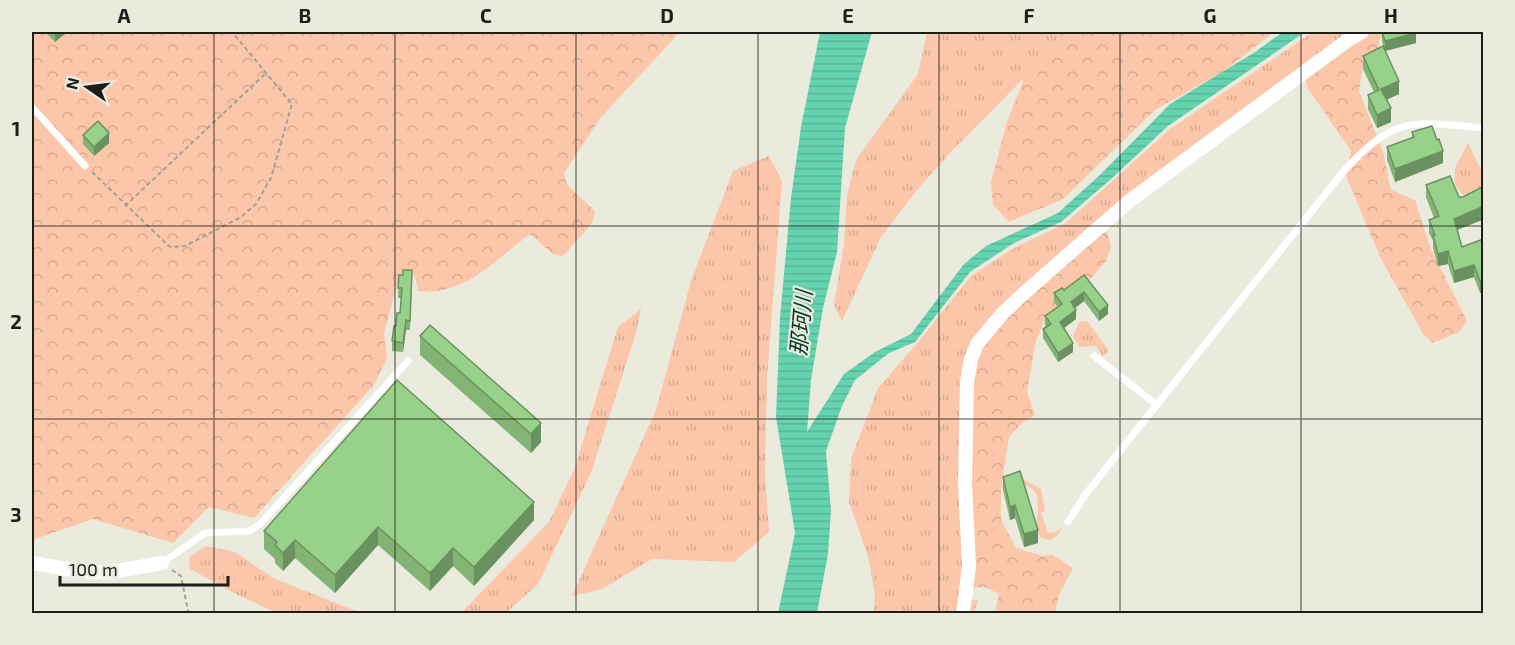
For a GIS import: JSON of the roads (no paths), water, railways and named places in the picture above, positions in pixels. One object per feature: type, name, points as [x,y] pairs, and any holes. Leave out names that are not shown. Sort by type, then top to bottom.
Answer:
[{"type":"street","points":[[963,614],[969,566],[965,483],[967,381],[976,344],[1015,301],[1128,202],[1362,32]]},
{"type":"street","points":[[32,563],[97,572],[134,570],[146,565],[162,563]]},
{"type":"lane","points":[[32,107],[85,166]]},
{"type":"lane","points":[[1068,522],[1089,490],[1361,152],[1383,135],[1403,125],[1432,122],[1484,128]]},
{"type":"lane","points":[[1094,356],[1157,405]]},
{"type":"lane","points":[[162,563],[205,533],[249,531],[260,524],[408,361]]},
{"type":"water","name":"那珂川","points":[[820,32],[872,32],[845,128],[837,252],[823,308],[811,380],[807,432],[844,374],[875,352],[911,334],[964,264],[986,246],[1058,213],[1101,174],[1170,104],[1255,52],[1283,32],[1305,32],[1168,126],[1061,222],[1014,243],[970,272],[915,342],[889,353],[855,380],[842,406],[826,451],[831,511],[828,554],[817,613],[778,613],[795,533],[776,417],[780,318],[791,198],[801,127]]}]
